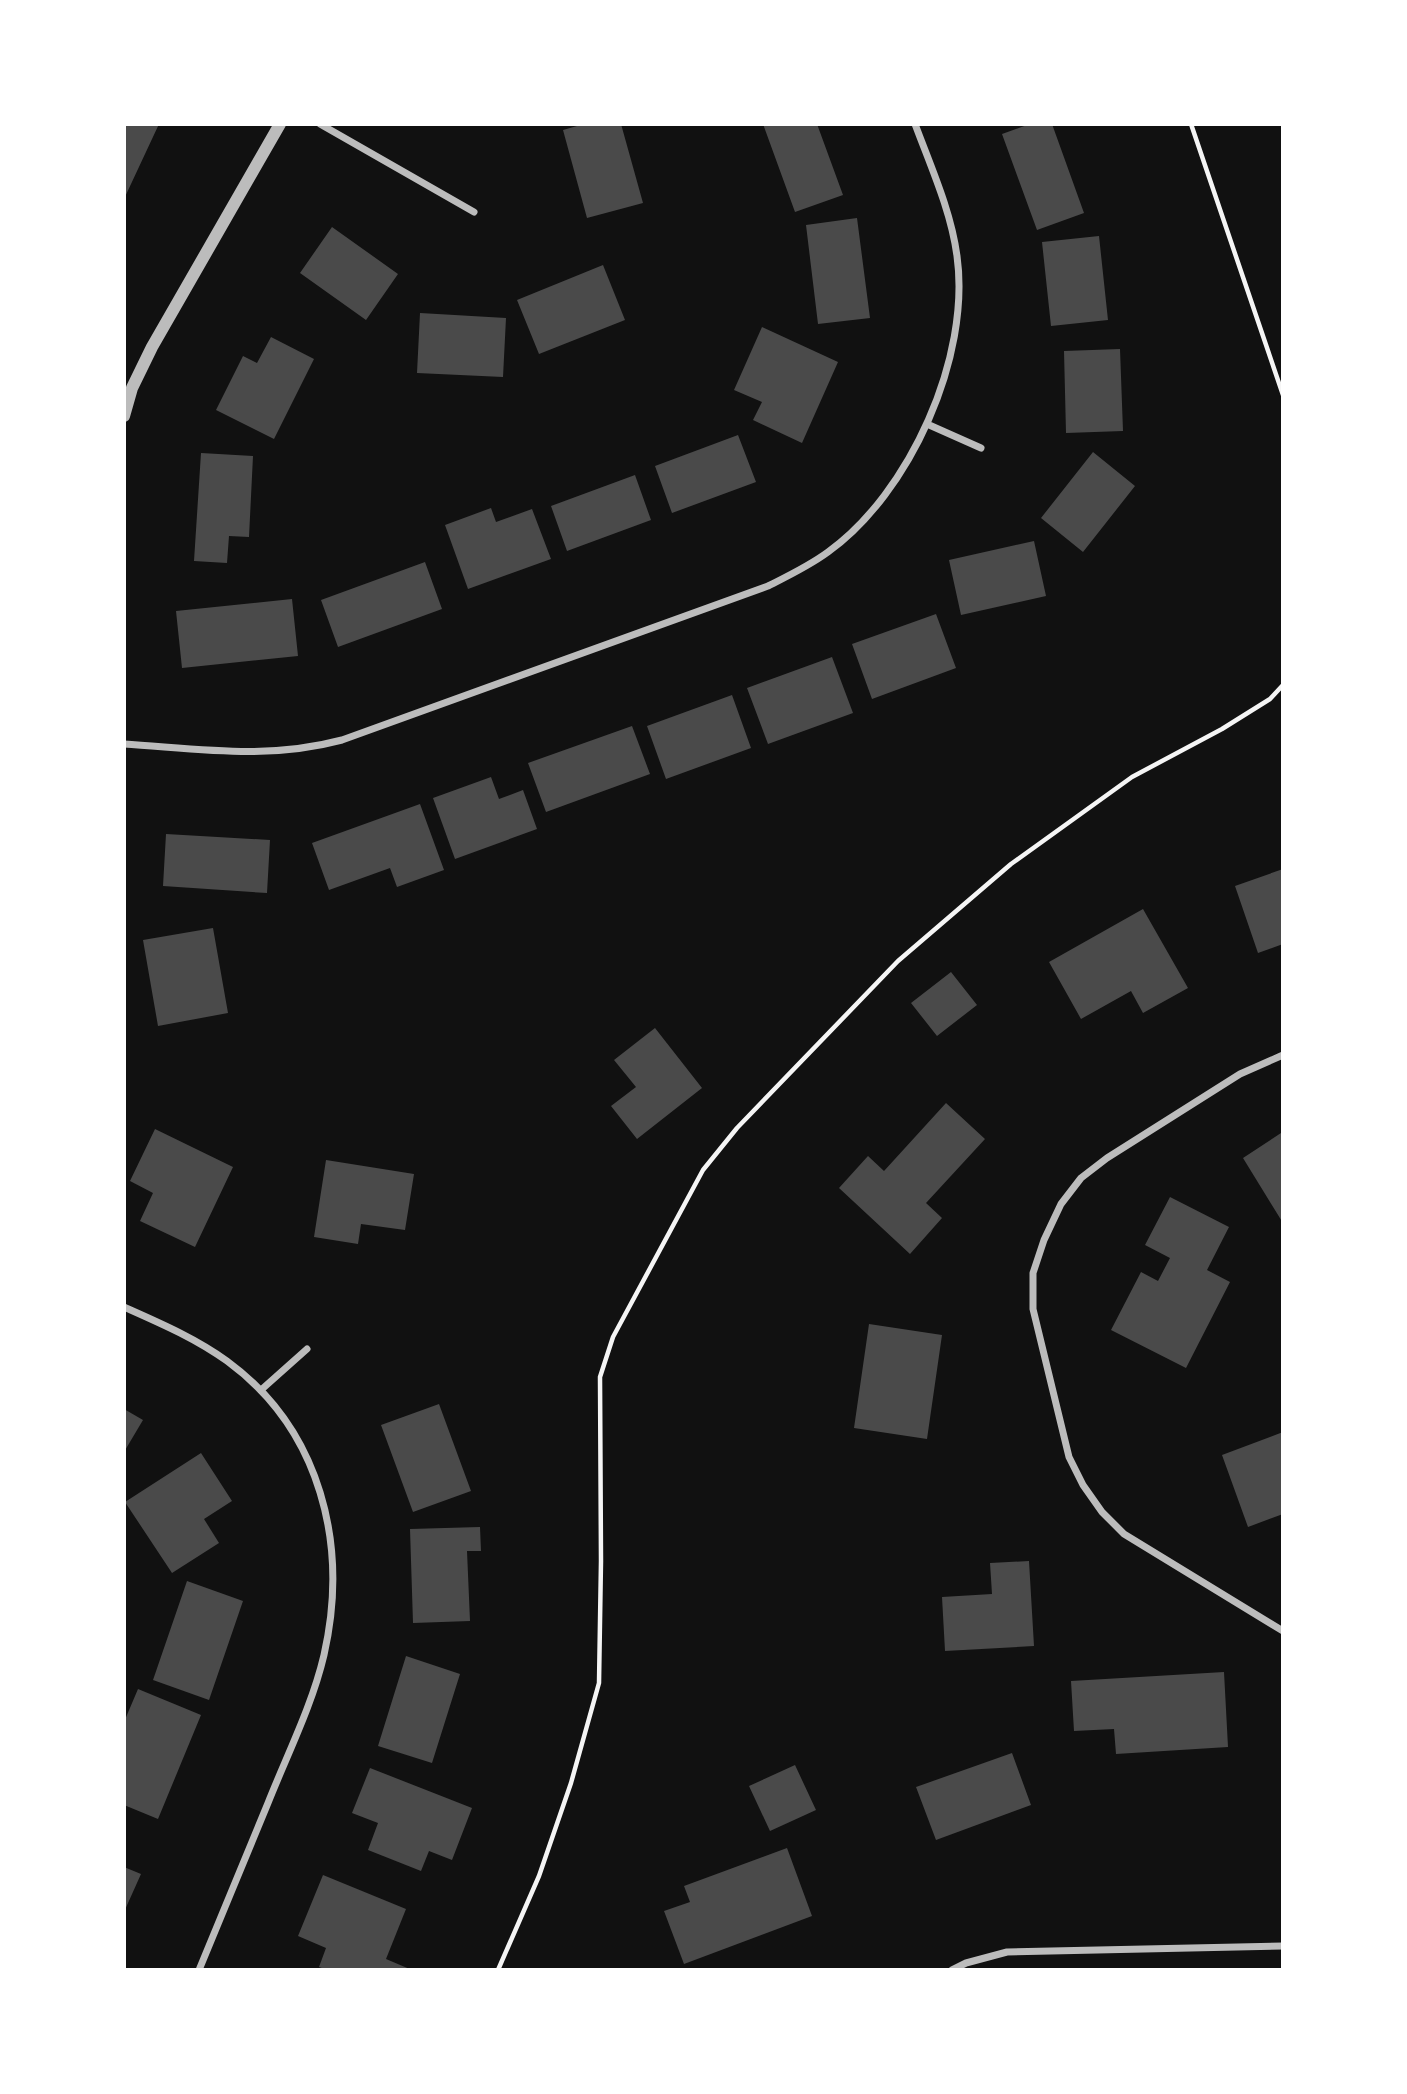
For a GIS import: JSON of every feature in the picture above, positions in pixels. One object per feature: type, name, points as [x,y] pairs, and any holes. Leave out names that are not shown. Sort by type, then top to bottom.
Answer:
[{"type":"street","points":[[124,416],[132,388],[152,346],[280,124]]},
{"type":"street","points":[[320,124],[474,212]]},
{"type":"street","points":[[124,744],[272,753],[304,750],[342,740],[768,586],[829,552],[855,529],[903,466],[927,424],[944,379],[954,335],[959,297],[958,270],[947,212],[915,124]]},
{"type":"street","points":[[927,424],[981,448]]},
{"type":"street","points":[[1283,1055],[1240,1074],[1080,1178],[1061,1204],[1044,1240],[1033,1273],[1033,1309],[1069,1457],[1101,1512],[1124,1534],[1283,1630]]},
{"type":"street","points":[[124,1307],[183,1332],[228,1361],[261,1390],[288,1423],[309,1461],[326,1502],[332,1601],[324,1656],[304,1715],[200,1970]]},
{"type":"street","points":[[261,1390],[307,1349]]},
{"type":"street","points":[[952,1970],[966,1962],[1007,1952],[1283,1946]]},
{"type":"path","points":[[1191,124],[1283,395]]},
{"type":"path","points":[[498,1970],[538,1876],[571,1783],[598,1683],[601,1561],[600,1377],[613,1337],[703,1170],[737,1128],[898,961],[1012,864],[1132,777],[1222,729],[1270,699],[1283,685]]},
{"type":"building","points":[[124,124],[159,124],[124,199]]},
{"type":"building","points":[[584,124],[621,124],[643,203],[587,218],[563,130]]},
{"type":"building","points":[[763,124],[817,124],[843,195],[795,212]]},
{"type":"building","points":[[1030,124],[1052,124],[1084,213],[1037,230],[1002,134]]},
{"type":"building","points":[[857,218],[870,318],[818,324],[806,225]]},
{"type":"building","points":[[332,227],[398,274],[366,320],[300,273]]},
{"type":"building","points":[[1099,236],[1108,320],[1051,326],[1042,242]]},
{"type":"building","points":[[603,265],[625,320],[539,354],[517,300]]},
{"type":"building","points":[[420,313],[506,318],[503,377],[417,373]]},
{"type":"building","points":[[762,327],[838,362],[802,443],[753,420],[762,402],[734,390]]},
{"type":"building","points":[[271,337],[314,359],[274,439],[216,410],[243,356],[257,363]]},
{"type":"building","points":[[1120,349],[1123,431],[1066,433],[1064,351]]},
{"type":"building","points":[[738,435],[756,482],[672,513],[655,466]]},
{"type":"building","points":[[1093,452],[1135,486],[1083,552],[1041,518]]},
{"type":"building","points":[[201,453],[253,456],[249,537],[229,536],[227,563],[194,561]]},
{"type":"building","points":[[635,475],[651,520],[567,551],[551,506]]},
{"type":"building","points":[[491,508],[496,522],[532,509],[551,559],[468,589],[445,525]]},
{"type":"building","points":[[1034,541],[1046,596],[961,615],[949,560]]},
{"type":"building","points":[[425,562],[442,609],[338,647],[321,600]]},
{"type":"building","points":[[292,599],[298,656],[182,668],[176,611]]},
{"type":"building","points":[[936,614],[956,668],[872,699],[852,644]]},
{"type":"building","points":[[832,657],[853,713],[768,744],[747,688]]},
{"type":"building","points":[[732,695],[751,748],[666,779],[647,726]]},
{"type":"building","points":[[632,726],[650,774],[546,812],[528,763]]},
{"type":"building","points":[[491,777],[499,799],[523,790],[537,829],[455,859],[433,798]]},
{"type":"building","points":[[420,804],[444,870],[397,887],[390,868],[329,890],[312,843]]},
{"type":"building","points":[[166,834],[270,840],[267,893],[163,886]]},
{"type":"building","points":[[1283,869],[1283,944],[1258,953],[1235,886]]},
{"type":"building","points":[[1143,909],[1188,988],[1143,1013],[1131,991],[1081,1019],[1049,962]]},
{"type":"building","points":[[213,928],[228,1013],[158,1026],[143,940]]},
{"type":"building","points":[[951,972],[977,1005],[937,1036],[911,1003]]},
{"type":"building","points":[[655,1028],[702,1088],[637,1139],[611,1106],[636,1087],[614,1060]]},
{"type":"building","points":[[946,1103],[985,1139],[926,1203],[942,1218],[910,1254],[839,1188],[868,1156],[884,1171]]},
{"type":"building","points":[[155,1129],[233,1167],[195,1247],[140,1221],[153,1193],[130,1181]]},
{"type":"building","points":[[1281,1133],[1283,1135],[1283,1223],[1243,1158]]},
{"type":"building","points":[[326,1160],[414,1174],[405,1230],[361,1224],[358,1244],[314,1237]]},
{"type":"building","points":[[1170,1197],[1229,1227],[1207,1270],[1230,1282],[1186,1368],[1111,1330],[1141,1272],[1158,1281],[1170,1258],[1145,1245]]},
{"type":"building","points":[[869,1324],[942,1335],[927,1439],[854,1428]]},
{"type":"building","points":[[439,1404],[471,1491],[413,1512],[381,1425]]},
{"type":"building","points":[[124,1409],[143,1420],[124,1452]]},
{"type":"building","points":[[1283,1432],[1283,1514],[1248,1527],[1222,1455]]},
{"type":"building","points":[[201,1453],[232,1501],[204,1519],[219,1543],[172,1573],[125,1502]]},
{"type":"building","points":[[480,1527],[481,1551],[467,1551],[470,1621],[413,1623],[410,1529]]},
{"type":"building","points":[[1029,1561],[1034,1646],[945,1651],[942,1597],[992,1594],[990,1563]]},
{"type":"building","points":[[187,1581],[243,1601],[209,1700],[153,1680]]},
{"type":"building","points":[[406,1656],[460,1674],[432,1763],[378,1746]]},
{"type":"building","points":[[1224,1672],[1228,1747],[1116,1754],[1114,1729],[1074,1731],[1071,1681]]},
{"type":"building","points":[[138,1689],[201,1715],[158,1819],[124,1805],[124,1722]]},
{"type":"building","points":[[1012,1753],[1031,1805],[936,1840],[916,1787]]},
{"type":"building","points":[[795,1765],[816,1810],[770,1831],[749,1786]]},
{"type":"building","points":[[370,1768],[472,1808],[452,1860],[429,1851],[421,1871],[368,1850],[378,1823],[352,1813]]},
{"type":"building","points":[[787,1848],[812,1916],[684,1964],[664,1911],[690,1902],[684,1886]]},
{"type":"building","points":[[124,1867],[141,1874],[124,1912]]},
{"type":"building","points":[[323,1875],[406,1909],[386,1959],[412,1970],[327,1970],[319,1967],[326,1948],[298,1936]]}]
